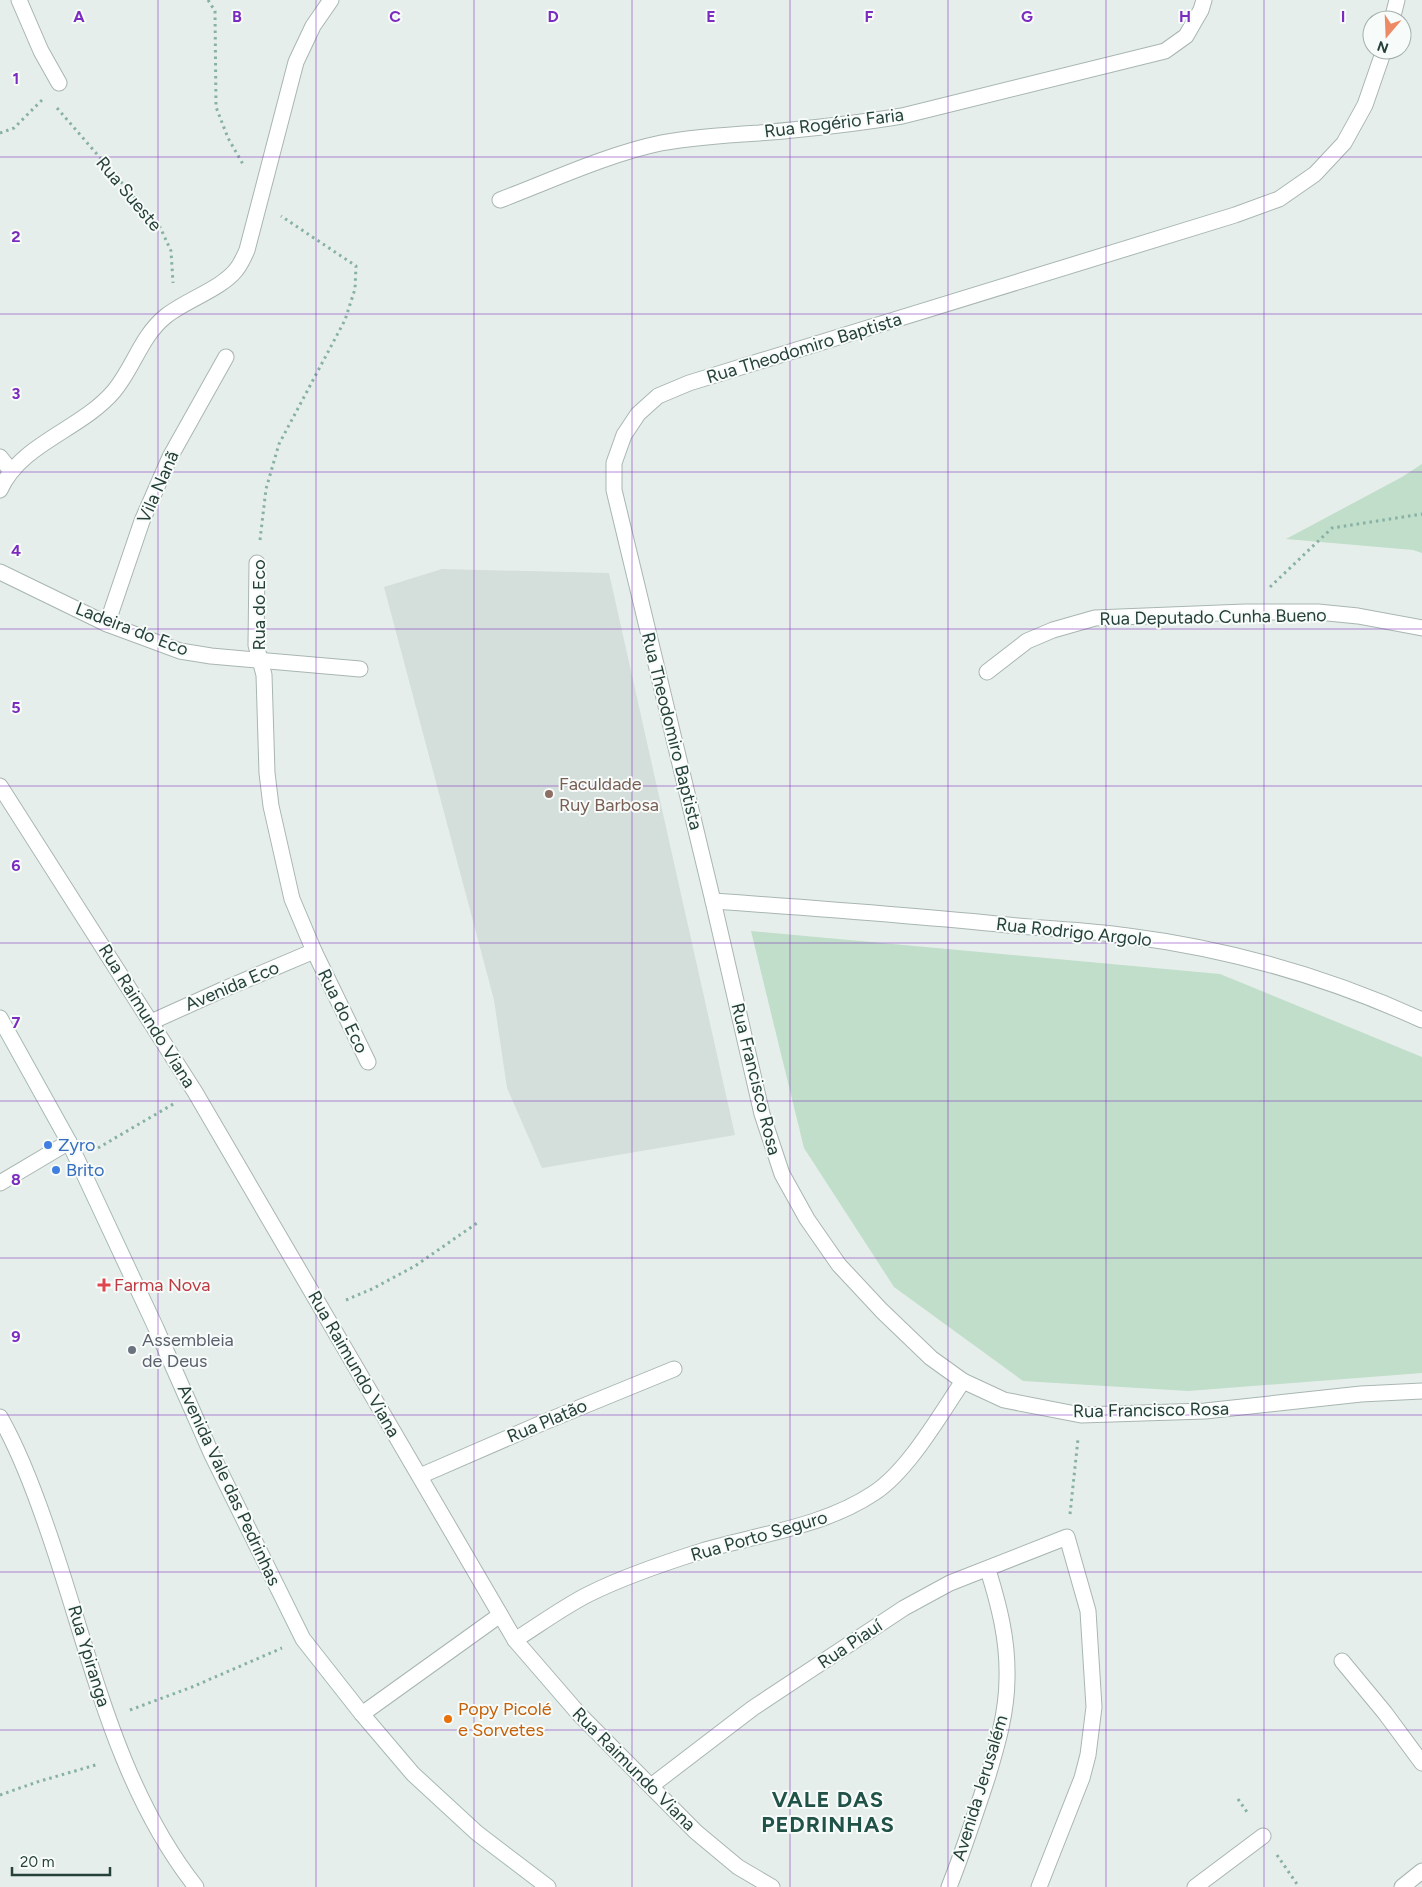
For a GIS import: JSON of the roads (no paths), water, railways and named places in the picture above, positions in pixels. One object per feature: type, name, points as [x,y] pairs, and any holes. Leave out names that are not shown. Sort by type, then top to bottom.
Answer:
[{"type":"street","points":[[19,0],[59,84]]},
{"type":"street","points":[[0,490],[11,471],[25,457],[83,419],[114,391],[130,369],[140,348],[156,325],[169,314],[214,287],[236,271],[247,250],[296,62],[313,26],[331,0]]},
{"type":"street","name":"Rua Rogério Faria","points":[[500,200],[614,157],[659,144],[702,136],[849,125],[902,116],[1165,51],[1186,36],[1201,10],[1204,0]]},
{"type":"street","name":"Rua Theodomiro Baptista","points":[[713,901],[614,490],[614,463],[624,435],[638,414],[658,396],[689,383],[1235,215],[1279,199],[1315,174],[1344,143],[1364,105],[1380,60]]},
{"type":"street","name":"Vila Nanã","points":[[107,624],[142,520],[170,457],[226,357]]},
{"type":"street","points":[[0,457],[11,471]]},
{"type":"street","name":"Rua do Eco","points":[[257,564],[256,645],[264,675],[267,773],[271,806],[292,899],[314,951],[368,1062]]},
{"type":"street","name":"Ladeira do Eco","points":[[0,572],[107,624],[180,651],[259,661],[360,669]]},
{"type":"street","name":"Rua Deputado Cunha Bueno","points":[[988,672],[1027,641],[1053,630],[1094,618],[1245,612],[1318,612],[1358,616],[1422,628]]},
{"type":"street","name":"Rua Raimundo Viana","points":[[0,786],[195,1092],[515,1640],[579,1714],[696,1832],[738,1867],[772,1887]]},
{"type":"street","name":"Rua Rodrigo Argolo","points":[[713,901],[919,916],[1128,936],[1219,951],[1304,975],[1390,1006],[1422,1020]]},
{"type":"street","name":"Rua Francisco Rosa","points":[[713,901],[762,1114],[782,1174],[806,1219],[839,1265],[882,1311],[931,1358],[963,1381],[1004,1400],[1081,1415],[1205,1411],[1326,1398],[1422,1391]]},
{"type":"street","name":"Avenida Eco","points":[[151,1022],[314,951]]},
{"type":"street","name":"Avenida Vale das Pedrinhas","points":[[0,1018],[69,1142],[156,1328],[212,1454],[303,1639],[362,1714],[413,1774],[477,1834],[548,1887]]},
{"type":"street","points":[[0,1183],[69,1142]]},
{"type":"street","name":"Rua Platão","points":[[420,1476],[542,1423],[674,1370]]},
{"type":"street","name":"Rua Porto Seguro","points":[[515,1640],[588,1594],[647,1569],[834,1514],[875,1493],[903,1467],[963,1381]]},
{"type":"street","name":"Rua Ypiranga","points":[[0,1417],[32,1485],[122,1757],[153,1822],[196,1887]]},
{"type":"street","name":"Rua Piauí","points":[[651,1786],[754,1708],[904,1608],[950,1583],[988,1570],[1068,1537],[1088,1611],[1094,1707],[1088,1756],[1082,1778],[1039,1887]]},
{"type":"street","name":"Avenida Jerusalém","points":[[948,1887],[982,1793],[1002,1723],[1008,1679],[1000,1609],[988,1570]]},
{"type":"street","points":[[362,1714],[500,1615]]},
{"type":"street","points":[[1342,1660],[1386,1713],[1422,1763]]},
{"type":"street","points":[[1195,1887],[1263,1836]]},
{"type":"street","points":[[1402,1887],[1422,1871]]},
{"type":"place","name":"Faculdade Ruy Barbosa","points":[[549,794]]},
{"type":"place","name":"Zyro","points":[[48,1145]]},
{"type":"place","name":"Brito","points":[[56,1170]]},
{"type":"place","name":"Farma Nova","points":[[104,1285]]},
{"type":"place","name":"Assembleia de Deus","points":[[132,1350]]},
{"type":"place","name":"Popy Picolé e Sorvetes","points":[[448,1719]]},
{"type":"district","name":"VALE DAS PEDRINHAS","points":[[828,1812]]}]
